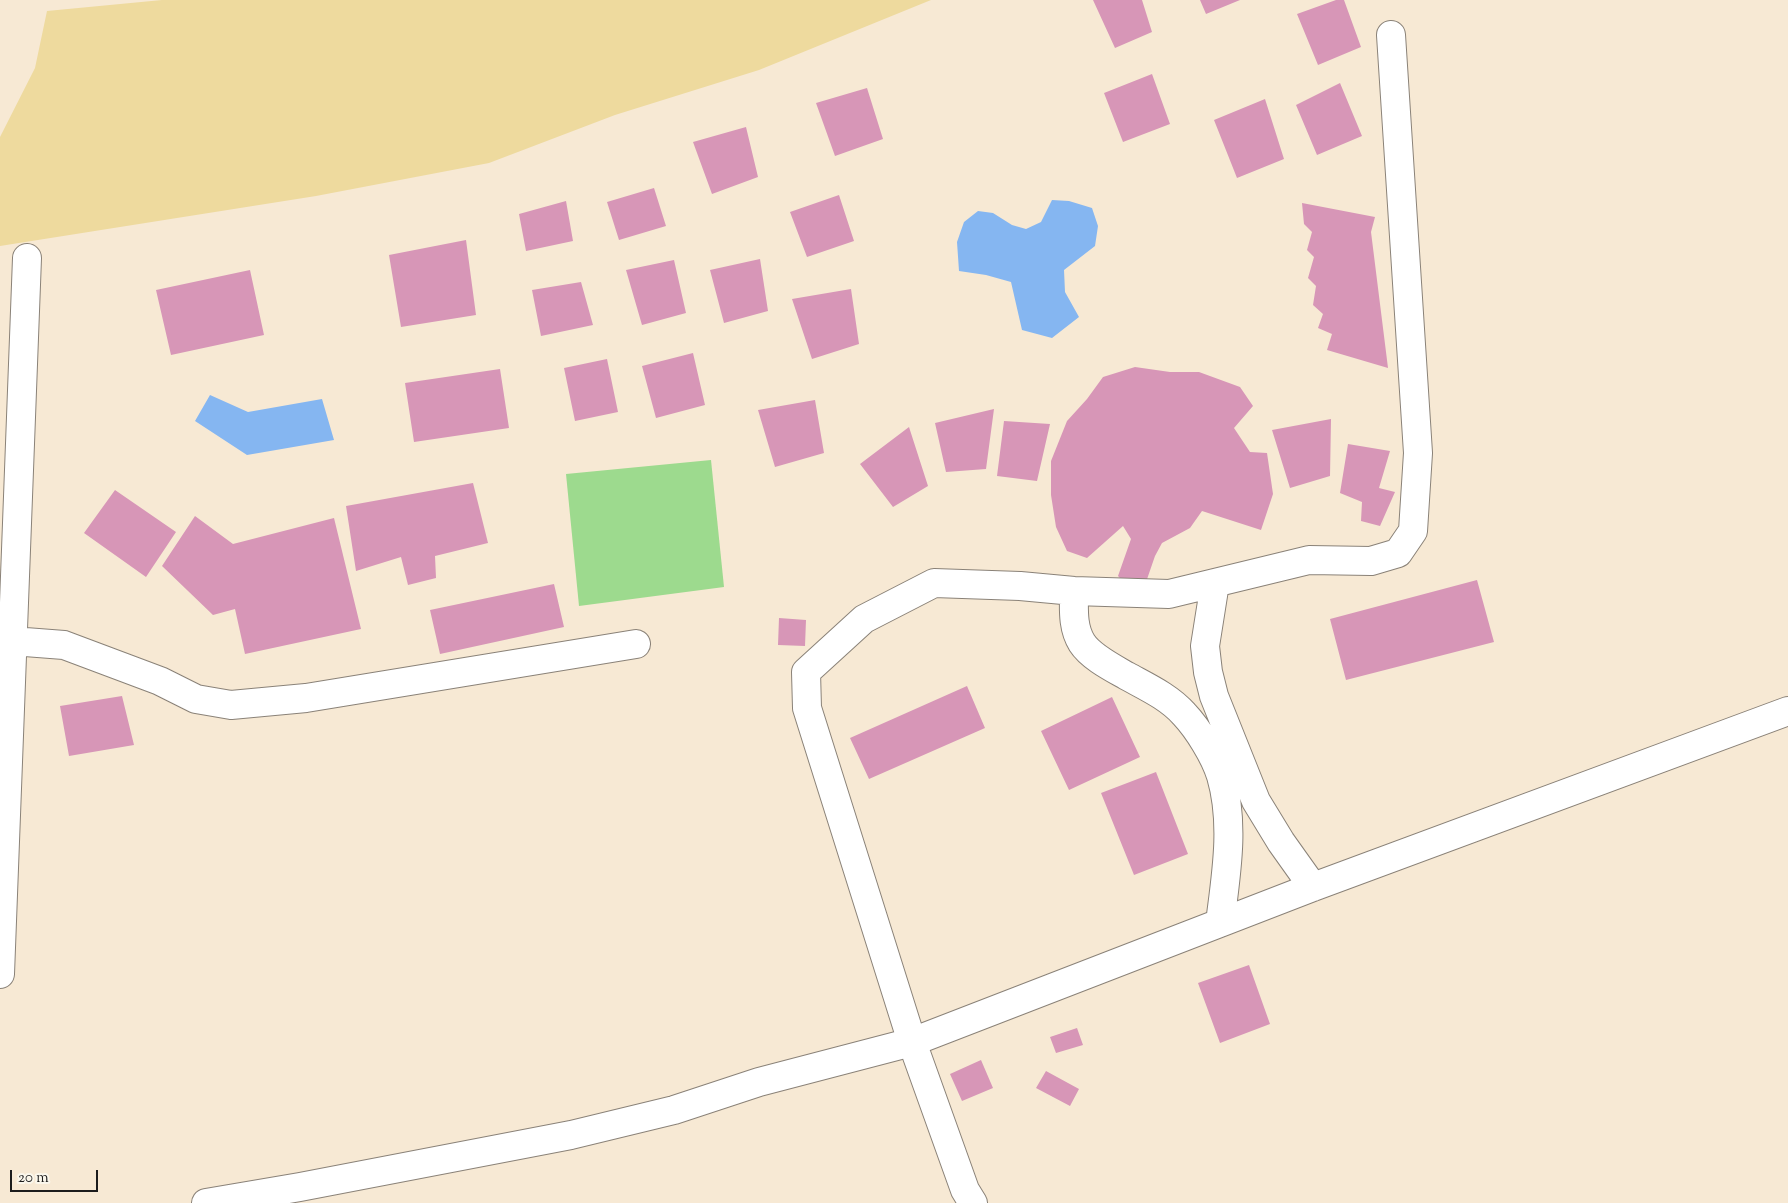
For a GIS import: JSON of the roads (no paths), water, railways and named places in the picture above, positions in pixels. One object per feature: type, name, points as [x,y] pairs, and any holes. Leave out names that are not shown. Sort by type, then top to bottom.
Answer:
[{"type":"street","points":[[973,1203],[965,1190],[912,1042],[807,708],[806,672],[864,619],[934,583],[1169,594],[1310,560],[1371,561],[1398,553],[1413,531],[1418,453],[1391,34]]},
{"type":"street","points":[[0,974],[27,258]]},
{"type":"street","points":[[1216,583],[1204,646],[1214,696],[1256,801],[1281,842],[1313,887]]},
{"type":"street","points":[[1074,591],[1074,626],[1082,643],[1104,664],[1160,695],[1184,714],[1207,746],[1220,775],[1227,805],[1229,845],[1220,924]]},
{"type":"street","points":[[12,641],[64,645],[160,681],[196,699],[231,705],[306,698],[636,644]]},
{"type":"street","points":[[206,1203],[301,1195],[571,1135],[674,1110],[759,1082],[912,1042],[1313,887],[1788,710]]},
{"type":"water","points":[[1052,200],[1069,201],[1092,208],[1098,226],[1095,246],[1064,270],[1065,292],[1079,317],[1052,338],[1022,330],[1011,282],[986,275],[959,271],[957,242],[964,222],[978,211],[993,213],[1012,225],[1026,229],[1041,222]]},
{"type":"water","points":[[210,395],[248,412],[322,399],[334,440],[247,455],[195,421]]}]
